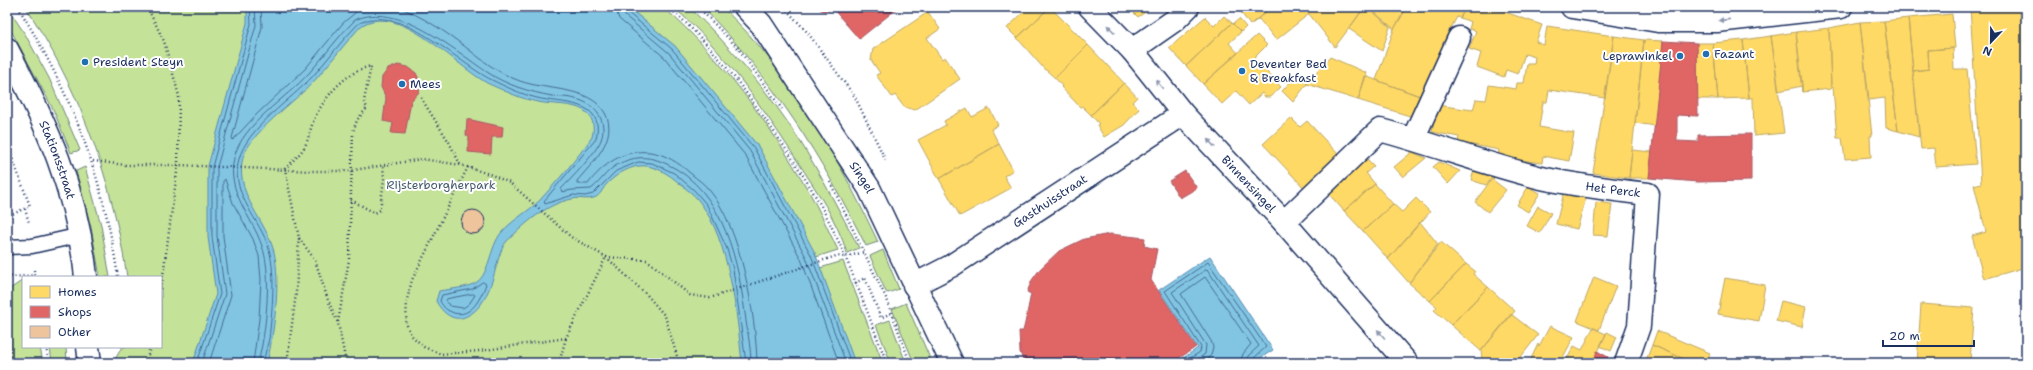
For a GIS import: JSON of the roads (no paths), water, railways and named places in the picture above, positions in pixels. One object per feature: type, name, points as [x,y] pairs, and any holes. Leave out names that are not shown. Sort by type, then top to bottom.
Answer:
[{"type":"street","name":"Singel","points":[[745,7],[761,24],[869,188],[952,363]]},
{"type":"street","name":"Binnensingel","points":[[1090,7],[1132,50],[1183,114],[1284,222],[1407,363]]},
{"type":"street","points":[[1132,50],[1175,20],[1188,7]]},
{"type":"street","points":[[1572,7],[1658,21],[1717,21],[1835,7]]},
{"type":"street","points":[[1413,139],[1459,38]]},
{"type":"street","name":"Stationsstraat","points":[[7,49],[43,119],[64,174],[81,235],[86,276]]},
{"type":"street","name":"Gasthuisstraat","points":[[914,285],[950,266],[1183,114]]},
{"type":"street","name":"Het Perck","points":[[1284,222],[1380,130],[1474,159],[1546,178],[1605,189],[1648,194],[1639,326],[1626,363]]},
{"type":"street","points":[[88,348],[90,363]]},
{"type":"lane","points":[[7,247],[32,246],[81,235]]},
{"type":"water","points":[[247,7],[628,7],[675,46],[758,146],[815,253],[855,363],[742,363],[738,323],[730,279],[725,257],[710,217],[697,198],[666,173],[655,168],[644,166],[634,167],[620,173],[605,186],[596,197],[563,202],[554,205],[537,215],[504,244],[489,290],[480,305],[474,311],[462,318],[449,316],[436,301],[439,291],[469,286],[481,278],[487,267],[494,245],[501,233],[540,200],[574,161],[592,137],[592,122],[591,118],[586,112],[578,108],[567,105],[532,101],[489,84],[427,39],[410,29],[393,22],[376,20],[361,26],[308,88],[262,129],[246,151],[242,162],[244,186],[253,208],[270,240],[276,264],[276,308],[267,363],[193,363],[216,294],[208,237],[208,166],[247,23]]},
{"type":"water","points":[[1210,256],[1273,350],[1253,363],[1176,363],[1198,348],[1159,290]]},
{"type":"place","name":"Fazant","points":[[1706,54]]},
{"type":"place","name":"Leprawinkel","points":[[1680,56]]},
{"type":"place","name":"President Steyn","points":[[85,62]]},
{"type":"place","name":"Deventer Bed & Breakfast","points":[[1242,71]]},
{"type":"place","name":"Mees","points":[[402,84]]},
{"type":"park label","name":"Rijsterborgherpark","points":[[441,185]]}]
